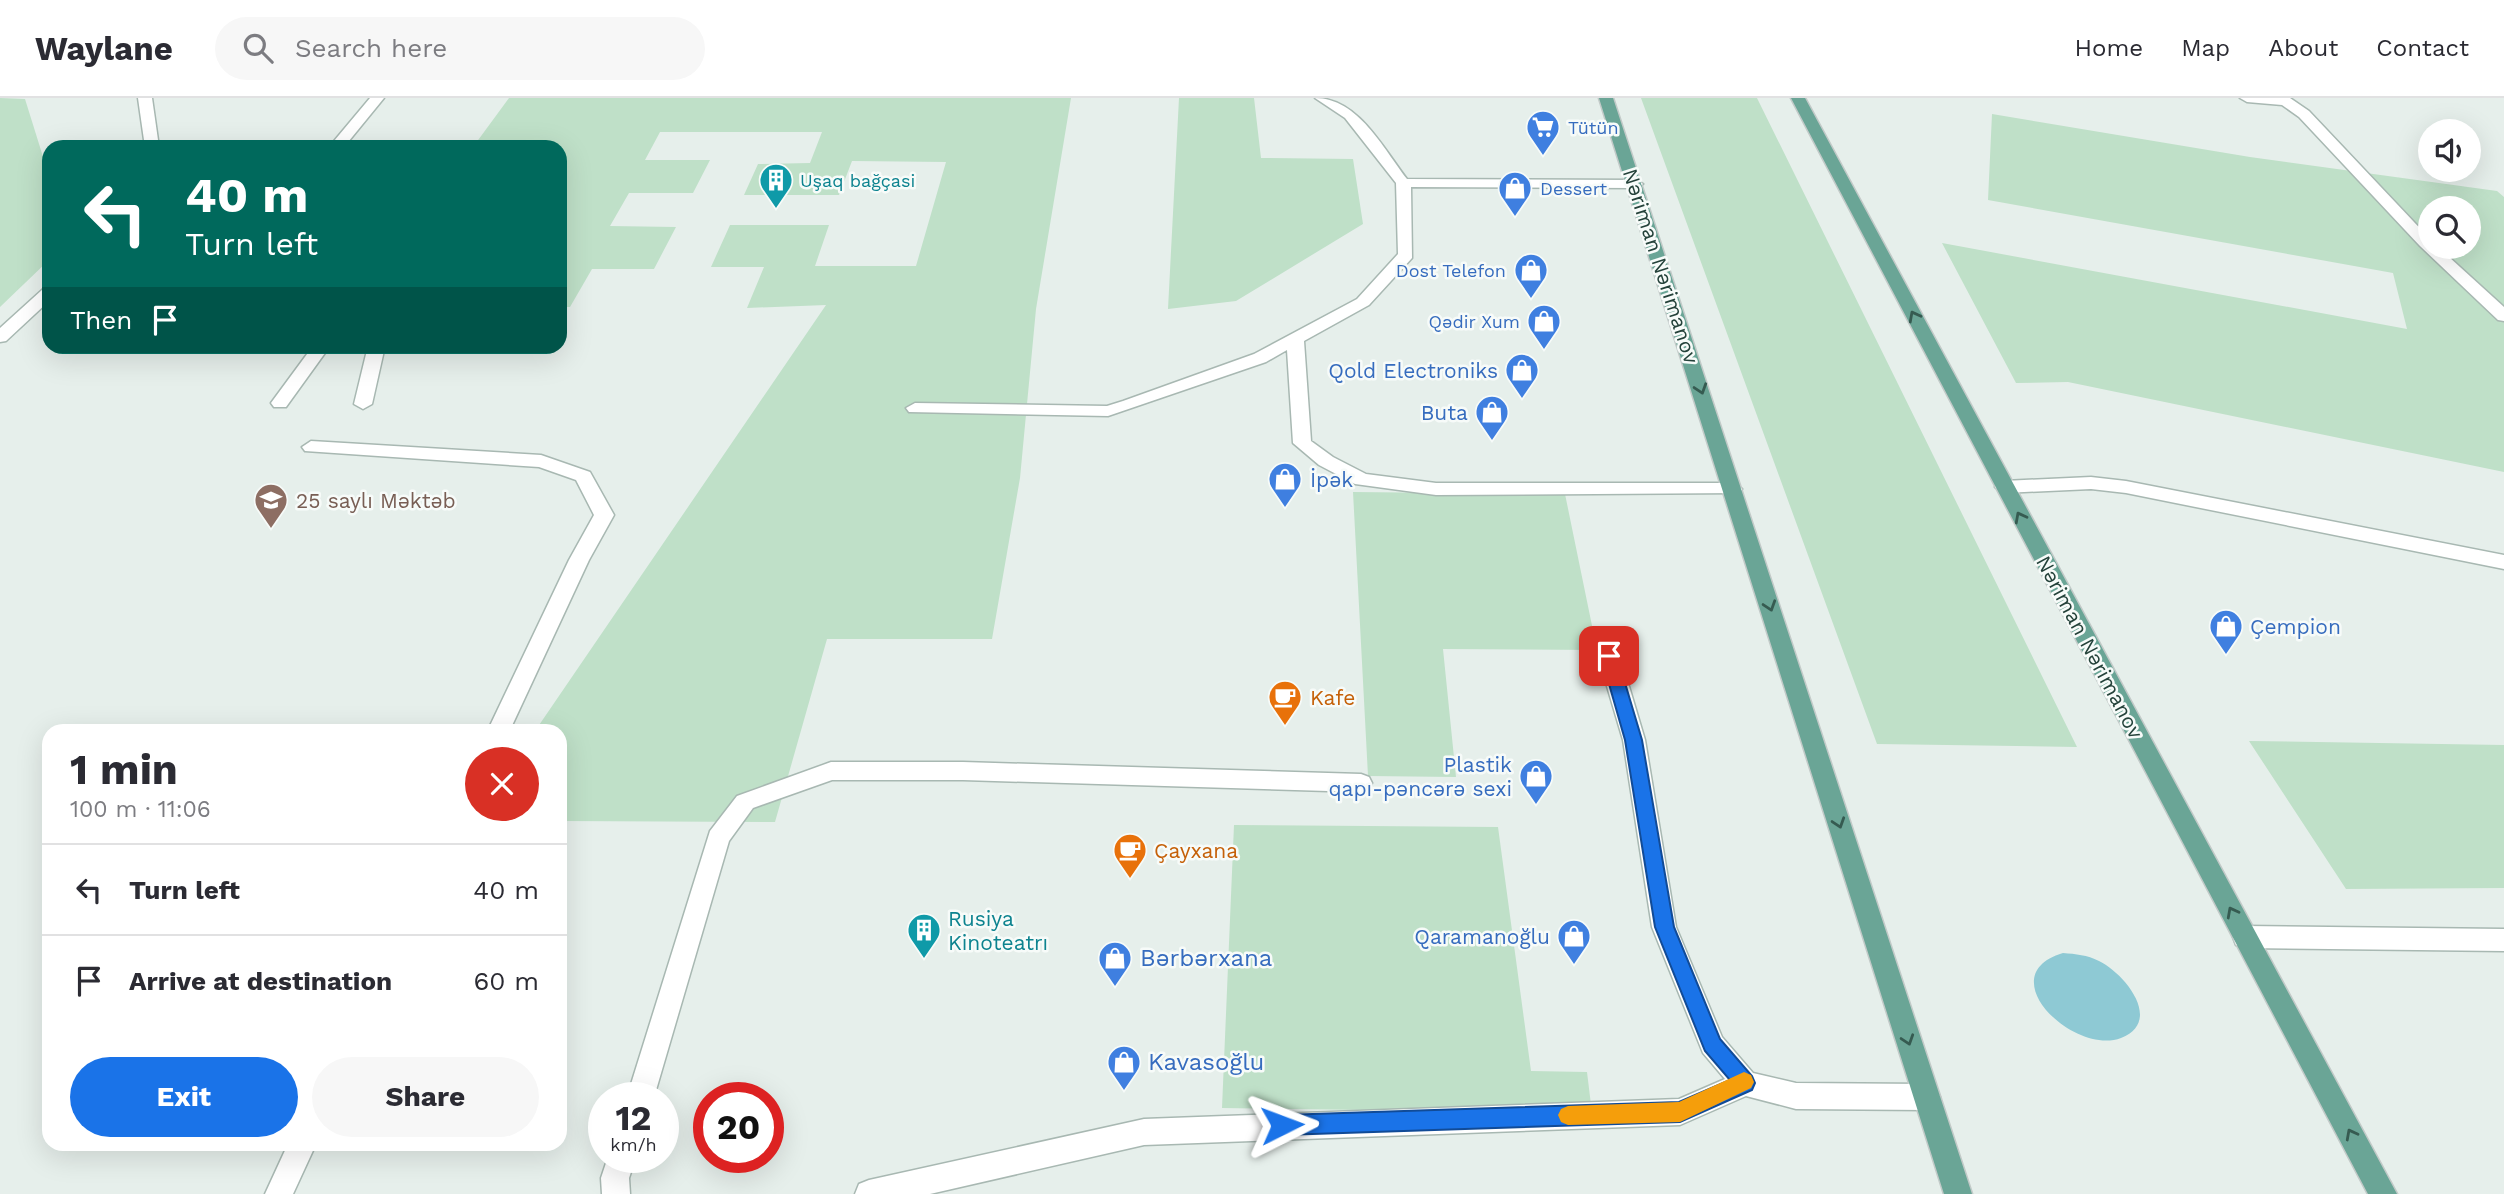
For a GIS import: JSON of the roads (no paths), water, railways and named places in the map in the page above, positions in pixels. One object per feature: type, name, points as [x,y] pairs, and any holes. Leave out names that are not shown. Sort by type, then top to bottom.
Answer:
[{"type":"main road","name":"Nəriman Nərimanov","points":[[1606,98],[1636,184],[1958,1194]]},
{"type":"main road","name":"Nəriman Nərimanov","points":[[1798,98],[2384,1194]]},
{"type":"lane","points":[[145,98],[151,140]]},
{"type":"lane","points":[[342,140],[377,98]]},
{"type":"lane","points":[[915,408],[1108,411],[1261,358],[1363,302],[1406,255],[1403,183],[1350,115],[1322,98]]},
{"type":"lane","points":[[2247,98],[2284,99],[2316,124],[2425,243],[2504,316]]},
{"type":"lane","points":[[1403,183],[1636,184]]},
{"type":"lane","points":[[0,337],[42,298]]},
{"type":"lane","points":[[1295,339],[1302,443],[1325,461],[1362,480],[1436,489],[1733,489]]},
{"type":"lane","points":[[280,403],[316,354]]},
{"type":"lane","points":[[363,404],[375,354]]},
{"type":"lane","points":[[311,447],[541,461],[583,476],[604,515],[579,560],[502,724]]},
{"type":"lane","points":[[2004,487],[2091,483],[2126,487],[2504,562]]},
{"type":"lane","points":[[1609,656],[1634,740],[1664,927],[1712,1045],[1745,1083],[1796,1096],[1926,1097]]},
{"type":"lane","points":[[645,1082],[718,838],[745,803],[831,771],[963,771],[1361,783]]},
{"type":"lane","points":[[2245,937],[2504,940]]},
{"type":"lane","points":[[869,1194],[1144,1132],[1680,1112],[1745,1083]]},
{"type":"lane","points":[[279,1194],[299,1151]]},
{"type":"lane","points":[[616,1194],[617,1173]]},
{"type":"water","points":[[2063,953],[2095,959],[2119,976],[2136,998],[2140,1009],[2139,1020],[2133,1030],[2121,1038],[2102,1040],[2082,1035],[2062,1025],[2047,1010],[2036,994],[2034,978],[2042,964]]},
{"type":"place","name":"Tütün","points":[[1543,157]]},
{"type":"place","name":"Uşaq bağçasi","points":[[776,210]]},
{"type":"place","name":"Dessert","points":[[1515,218]]},
{"type":"place","name":"Dost Telefon","points":[[1531,300]]},
{"type":"place","name":"Qədir Xum","points":[[1544,351]]},
{"type":"place","name":"Qold Electroniks","points":[[1522,400]]},
{"type":"place","name":"Buta","points":[[1492,442]]},
{"type":"place","name":"İpək","points":[[1285,509]]},
{"type":"place","name":"25 saylı Məktəb","points":[[271,530]]},
{"type":"place","name":"Çempion","points":[[2226,656]]},
{"type":"place","name":"Kafe","points":[[1285,727]]},
{"type":"place","name":"Plastik qapı-pəncərə sexi","points":[[1536,806]]},
{"type":"place","name":"Çayxana","points":[[1130,880]]},
{"type":"place","name":"Rusiya Kinoteatrı","points":[[924,960]]},
{"type":"place","name":"Qaramanoğlu","points":[[1574,966]]},
{"type":"place","name":"Bərbərxana","points":[[1115,988]]},
{"type":"place","name":"Kavasoğlu","points":[[1124,1092]]}]
